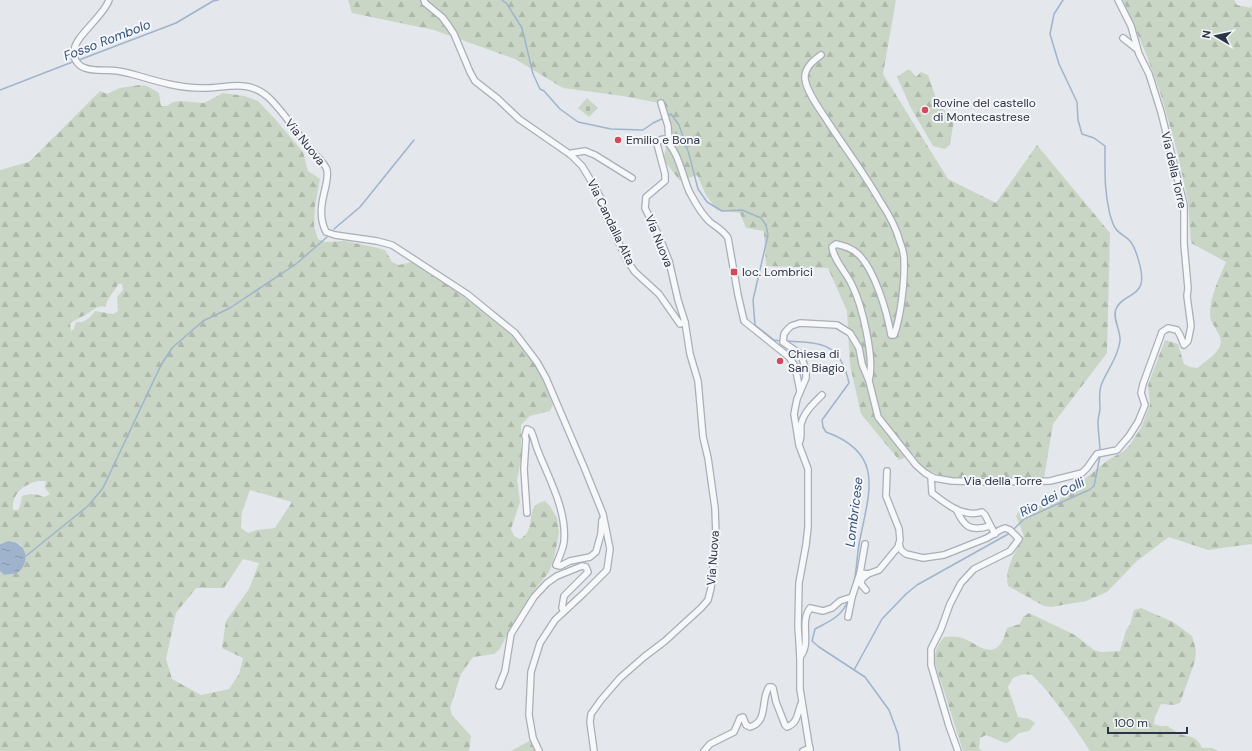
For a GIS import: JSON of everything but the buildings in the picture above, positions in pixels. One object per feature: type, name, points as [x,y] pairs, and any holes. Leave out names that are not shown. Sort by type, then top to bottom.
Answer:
[{"type":"street","name":"Via Nuova","points":[[109,0],[107,6],[99,17],[86,30],[76,44],[73,55],[76,62],[84,68],[118,71],[167,84],[201,88],[240,85],[253,88],[267,96],[327,169],[322,204],[322,223],[326,232],[335,236],[377,240],[392,245],[467,294],[515,333],[537,362],[546,378],[603,514],[610,549],[607,570],[555,620],[540,643],[531,672],[529,715],[533,738],[539,751]]},
{"type":"street","name":"Via Candalla Alta","points":[[424,0],[425,3],[442,17],[454,34],[475,81],[519,120],[571,155],[582,166],[603,203],[605,214],[628,262],[635,272],[659,294],[680,324],[685,322]]},
{"type":"street","name":"Via della Torre","points":[[800,392],[806,378],[805,366],[799,353],[782,342],[784,334],[791,326],[800,323],[837,325],[850,333],[859,348],[862,364],[878,417],[916,465],[931,477],[952,481],[1050,481],[1082,473],[1097,454],[1116,450],[1129,436],[1142,414],[1145,405],[1141,393],[1143,384],[1162,332],[1168,328],[1177,330],[1184,345],[1188,341],[1191,326],[1184,244],[1184,205],[1161,112],[1149,74],[1139,54],[1131,26],[1118,0]]},
{"type":"street","points":[[1123,38],[1138,49]]},
{"type":"street","points":[[821,55],[808,67],[805,79],[808,88],[816,104],[843,146],[865,174],[890,217],[900,240],[904,259],[899,314],[894,335],[891,335],[877,286],[866,264],[858,253],[846,246],[836,244],[832,247],[836,258],[852,285],[867,333],[871,374],[868,381]]},
{"type":"street","points":[[661,103],[668,126],[669,143],[678,160],[688,189],[699,210],[708,221],[723,231],[728,238],[744,321],[789,357],[793,362],[800,392],[797,398],[794,414],[799,445],[808,469],[807,539],[799,583],[798,626],[800,689],[810,750],[803,751]]},
{"type":"street","name":"Via Nuova","points":[[594,751],[590,722],[591,714],[601,700],[620,678],[644,657],[665,642],[701,608],[708,600],[711,588],[716,535],[713,485],[703,437],[698,381],[690,354],[685,322],[669,261],[659,236],[645,208],[646,198],[664,181],[665,174],[657,144],[658,140],[663,139],[669,143]]},
{"type":"street","points":[[571,155],[572,153],[585,150],[632,178]]},
{"type":"street","points":[[799,445],[801,437],[800,426],[804,417],[808,409],[822,396]]},
{"type":"street","points":[[527,513],[524,469],[525,436],[527,429],[531,431],[534,437],[537,449],[553,483],[561,511],[564,542],[556,565],[560,566],[570,561],[590,557],[596,552],[600,538],[603,514]]},
{"type":"street","points":[[866,590],[861,584],[862,579],[883,566],[899,544],[900,540],[899,529],[886,496],[887,471]]},
{"type":"street","points":[[931,477],[932,492],[956,510],[974,515],[982,512],[994,534]]},
{"type":"street","points":[[956,510],[964,523],[971,528],[990,526]]},
{"type":"street","points":[[899,544],[906,554],[923,558],[936,557],[987,538],[1005,528],[1010,530],[1019,539],[1010,551],[974,569],[961,583],[950,604],[941,630],[930,649],[931,665],[958,751]]},
{"type":"street","points":[[848,617],[852,597],[860,573],[865,544]]},
{"type":"street","points":[[499,686],[505,671],[510,634],[534,597],[547,583],[557,576],[582,566],[586,567],[588,572],[564,596],[562,608],[564,611]]},
{"type":"street","points":[[860,573],[868,574]]},
{"type":"street","points":[[800,657],[805,651],[805,614],[810,608],[823,612],[832,608],[840,601],[852,597]]},
{"type":"street","points":[[704,751],[710,744],[734,732],[740,718],[742,717],[746,725],[750,728],[759,723],[765,696],[769,687],[773,688],[776,702],[787,727],[792,725],[796,720],[802,704]]},
{"type":"green space","points":[[348,0],[896,0],[883,74],[948,179],[996,203],[1037,145],[1110,233],[1107,353],[1053,424],[1044,478],[948,478],[919,467],[914,454],[899,460],[861,414],[850,365],[847,311],[828,268],[766,266],[764,231],[746,228],[740,213],[717,210],[706,195],[697,175],[680,181],[663,159],[670,135],[659,103],[623,96],[563,88],[515,59],[434,30],[352,13]]},
{"type":"green space","points":[[1123,0],[1234,0],[1237,5],[1251,8],[1252,5],[1252,545],[1208,550],[1169,537],[1138,560],[1107,592],[1086,601],[1051,607],[1044,606],[1008,586],[1007,579],[1009,566],[1024,536],[1016,516],[1019,511],[1055,503],[1108,460],[1124,451],[1129,446],[1141,428],[1150,405],[1148,385],[1165,340],[1178,344],[1184,364],[1197,368],[1216,352],[1221,343],[1220,337],[1211,319],[1210,308],[1215,288],[1226,262],[1191,243],[1188,202],[1178,155],[1161,95],[1147,56]]},
{"type":"green space","points":[[907,70],[910,70],[916,77],[921,72],[928,75],[938,104],[954,120],[950,144],[945,149],[933,146],[911,108],[897,77]]},
{"type":"green space","points":[[140,85],[147,86],[159,93],[161,106],[167,106],[173,102],[180,101],[204,103],[223,93],[245,96],[258,101],[303,152],[308,171],[320,179],[315,206],[314,226],[318,239],[325,242],[345,241],[385,250],[392,262],[399,265],[412,262],[493,318],[521,345],[544,381],[553,404],[550,411],[530,416],[521,425],[521,460],[517,480],[520,502],[511,529],[514,536],[520,539],[529,529],[534,508],[538,504],[545,501],[550,506],[557,518],[559,532],[554,559],[549,572],[537,587],[514,622],[499,650],[494,654],[473,657],[461,674],[450,708],[452,715],[471,736],[469,751],[0,751],[0,571],[4,575],[22,567],[22,546],[11,541],[0,544],[0,170],[29,162],[100,91],[107,94],[120,88]],"holes":[[[118,284],[122,284],[123,290],[117,297],[118,311],[113,314],[95,311],[87,320],[76,322],[74,329],[71,331],[70,323],[97,308],[106,307],[107,301]],[[38,481],[46,481],[45,488],[50,494],[45,497],[34,494],[22,496],[18,510],[13,510],[14,499],[23,487]],[[250,490],[292,502],[275,528],[257,530],[248,533],[241,528],[242,512]],[[243,559],[259,563],[249,589],[226,621],[222,648],[243,658],[239,674],[229,689],[201,695],[172,679],[166,659],[176,613],[196,588],[224,588]]]},
{"type":"green space","points":[[587,98],[598,108],[589,117],[578,108]]},
{"type":"green space","points":[[1141,608],[1173,622],[1192,636],[1196,650],[1195,661],[1180,703],[1174,705],[1161,704],[1155,717],[1154,724],[1166,726],[1180,734],[1196,739],[1202,748],[1212,748],[1219,751],[1090,751],[1071,723],[1043,687],[1031,675],[1026,674],[1013,678],[1008,687],[1018,717],[1029,719],[1035,723],[1029,731],[1019,733],[1009,742],[1005,743],[986,735],[980,738],[979,748],[982,751],[963,751],[935,663],[936,649],[944,637],[960,637],[988,650],[993,649],[1001,643],[1007,628],[1020,624],[1023,617],[1029,613],[1075,635],[1094,650],[1101,652],[1120,651],[1134,610]]},
{"type":"green space","points":[[531,740],[535,751],[511,751]]},
{"type":"water","points":[[8,541],[15,542],[20,545],[26,559],[21,569],[17,573],[4,575],[0,571],[0,544]]},
{"type":"waterway","name":"Fosso Rombolo","points":[[79,60],[176,23],[213,1],[218,0]]},
{"type":"waterway","name":"Lombricese","points":[[502,0],[507,4],[522,28],[533,74],[540,89],[544,91],[560,109],[578,122],[611,129],[643,130],[664,118]]},
{"type":"waterway","name":"Rio dei Colli","points":[[1063,0],[1054,14],[1050,34],[1059,64],[1077,102],[1078,120],[1082,134],[1094,138],[1105,146],[1106,189],[1110,215],[1115,228],[1128,239],[1135,249],[1139,261],[1142,280],[1139,288],[1118,305],[1115,313],[1120,341],[1117,352],[1100,390],[1100,410],[1098,418],[1100,452]]},
{"type":"waterway","name":"Fosso Rombolo","points":[[0,90],[75,61]]},
{"type":"waterway","name":"Lombricese","points":[[667,116],[671,114],[679,125],[689,154],[698,189],[707,202],[722,211],[742,210],[761,218],[766,225],[768,235],[753,300],[755,325],[774,340],[781,341]]},
{"type":"waterway","points":[[334,229],[360,207],[414,140]]},
{"type":"waterway","points":[[26,556],[88,506],[103,488],[161,365],[172,348],[203,321],[230,308],[296,264],[327,237]]},
{"type":"waterway","name":"Lombricese","points":[[785,341],[819,344],[828,347],[835,352],[840,359],[849,383],[822,420],[823,427],[826,432],[845,441],[857,451],[865,462],[868,475],[869,489],[867,505],[859,544],[854,582]]},
{"type":"waterway","name":"Rio dei Colli","points":[[1013,530],[1024,519],[1089,490],[1094,486],[1100,456]]},
{"type":"waterway","name":"Rio dei Colli","points":[[854,670],[882,619],[906,594],[917,585],[1010,533]]},
{"type":"waterway","name":"Lombricese","points":[[848,601],[838,615],[815,629],[812,641],[865,677],[889,710],[898,734],[900,751]]},
{"type":"place","name":"Rovine del castello di Montecastrese","points":[[925,110]]},
{"type":"place","name":"Emilio e Bona","points":[[618,140]]},
{"type":"place","name":"Ioc. Lombrici","points":[[734,272]]},
{"type":"place","name":"Chiesa di San Biagio","points":[[780,361]]}]
